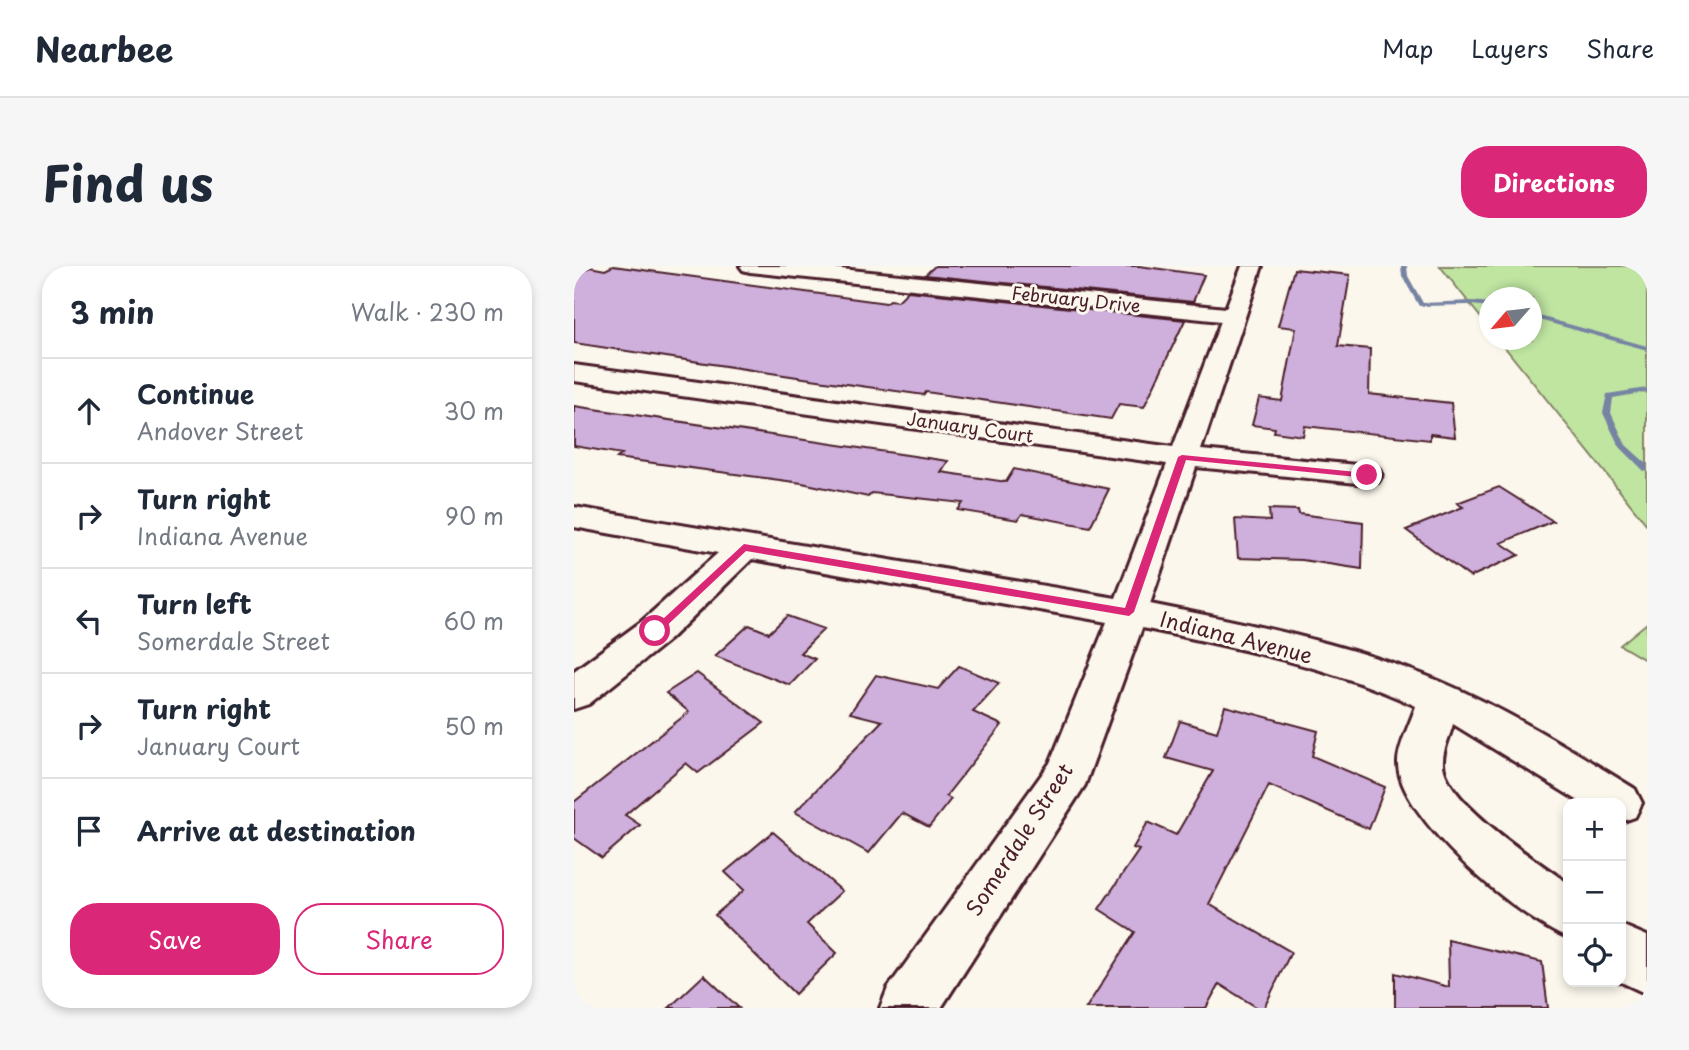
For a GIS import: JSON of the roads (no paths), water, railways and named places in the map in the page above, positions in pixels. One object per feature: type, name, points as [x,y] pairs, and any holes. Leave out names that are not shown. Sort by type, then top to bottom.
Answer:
[{"type":"street","name":"February Drive","points":[[750,266],[1235,316]]},
{"type":"street","name":"Somerdale Street","points":[[908,1008],[1069,772],[1252,266]]},
{"type":"street","name":"January Court","points":[[574,373],[1182,457],[1367,475]]},
{"type":"street","name":"Indiana Avenue","points":[[574,517],[1129,612],[1273,643],[1394,680],[1439,699],[1529,745],[1611,798]]},
{"type":"street","points":[[574,693],[655,631],[744,548]]},
{"type":"street","points":[[1439,699],[1420,762],[1420,771],[1428,794],[1447,818],[1563,909]]},
{"type":"street","name":"Indiana Avenue","points":[[1626,808],[1647,821]]},
{"type":"street","points":[[1626,954],[1647,967]]},
{"type":"waterway","points":[[1404,266],[1405,276],[1421,305],[1479,304]]},
{"type":"waterway","points":[[1542,319],[1647,348]]},
{"type":"waterway","points":[[1647,390],[1610,396],[1607,413],[1623,446],[1647,469]]}]
